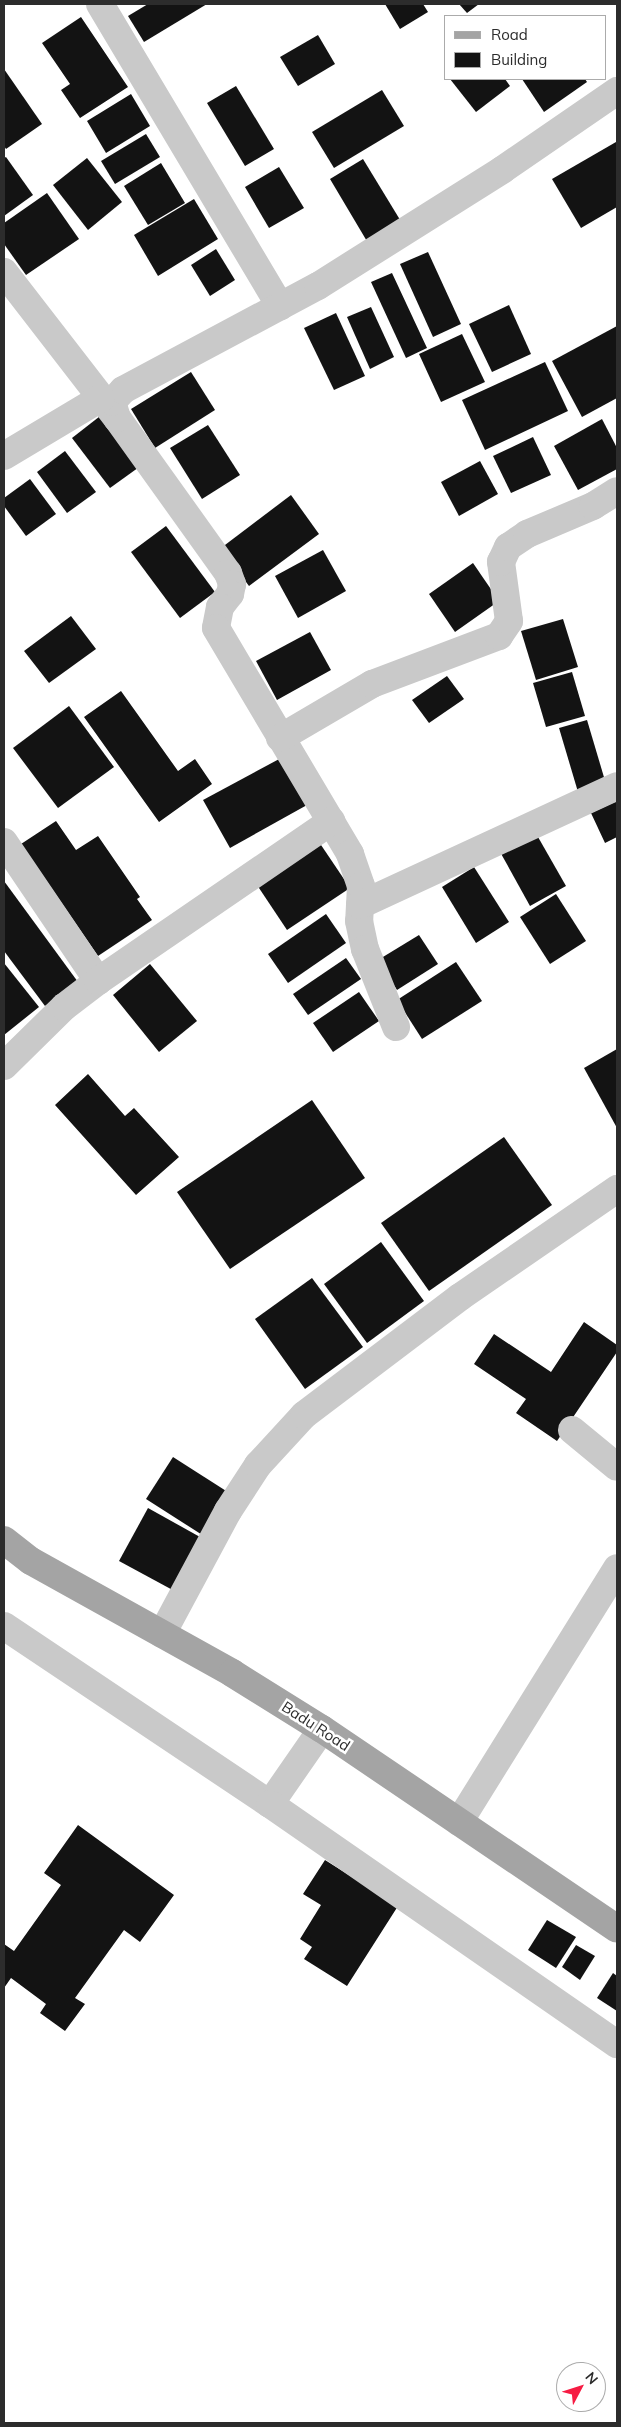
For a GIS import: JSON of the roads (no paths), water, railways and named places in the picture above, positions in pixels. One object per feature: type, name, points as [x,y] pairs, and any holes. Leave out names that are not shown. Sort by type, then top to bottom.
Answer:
[{"type":"main road","name":"Badu Road","points":[[4,1540],[31,1560],[162,1634],[322,1729],[617,1929]]},
{"type":"street","points":[[100,4],[280,306]]},
{"type":"street","points":[[4,456],[110,408],[112,402],[124,390],[280,306],[502,170],[617,91]]},
{"type":"street","points":[[4,272],[110,408],[228,573],[232,584],[230,594],[220,607],[216,628],[350,854],[361,886],[359,921],[364,949],[396,1027]]},
{"type":"street","points":[[280,738],[372,684],[480,646],[499,636],[509,621],[501,562],[508,547],[527,534],[593,506],[617,491]]},
{"type":"street","points":[[360,905],[617,786]]},
{"type":"street","points":[[4,1066],[64,1007],[332,821]]},
{"type":"street","points":[[4,842],[98,982]]},
{"type":"street","points":[[162,1634],[228,1511],[258,1465],[304,1414],[460,1297],[617,1189]]},
{"type":"street","points":[[572,1430],[617,1467]]},
{"type":"street","points":[[459,1822],[617,1568]]},
{"type":"street","points":[[4,1626],[270,1804],[617,2044]]},
{"type":"street","points":[[270,1804],[322,1729]]}]
